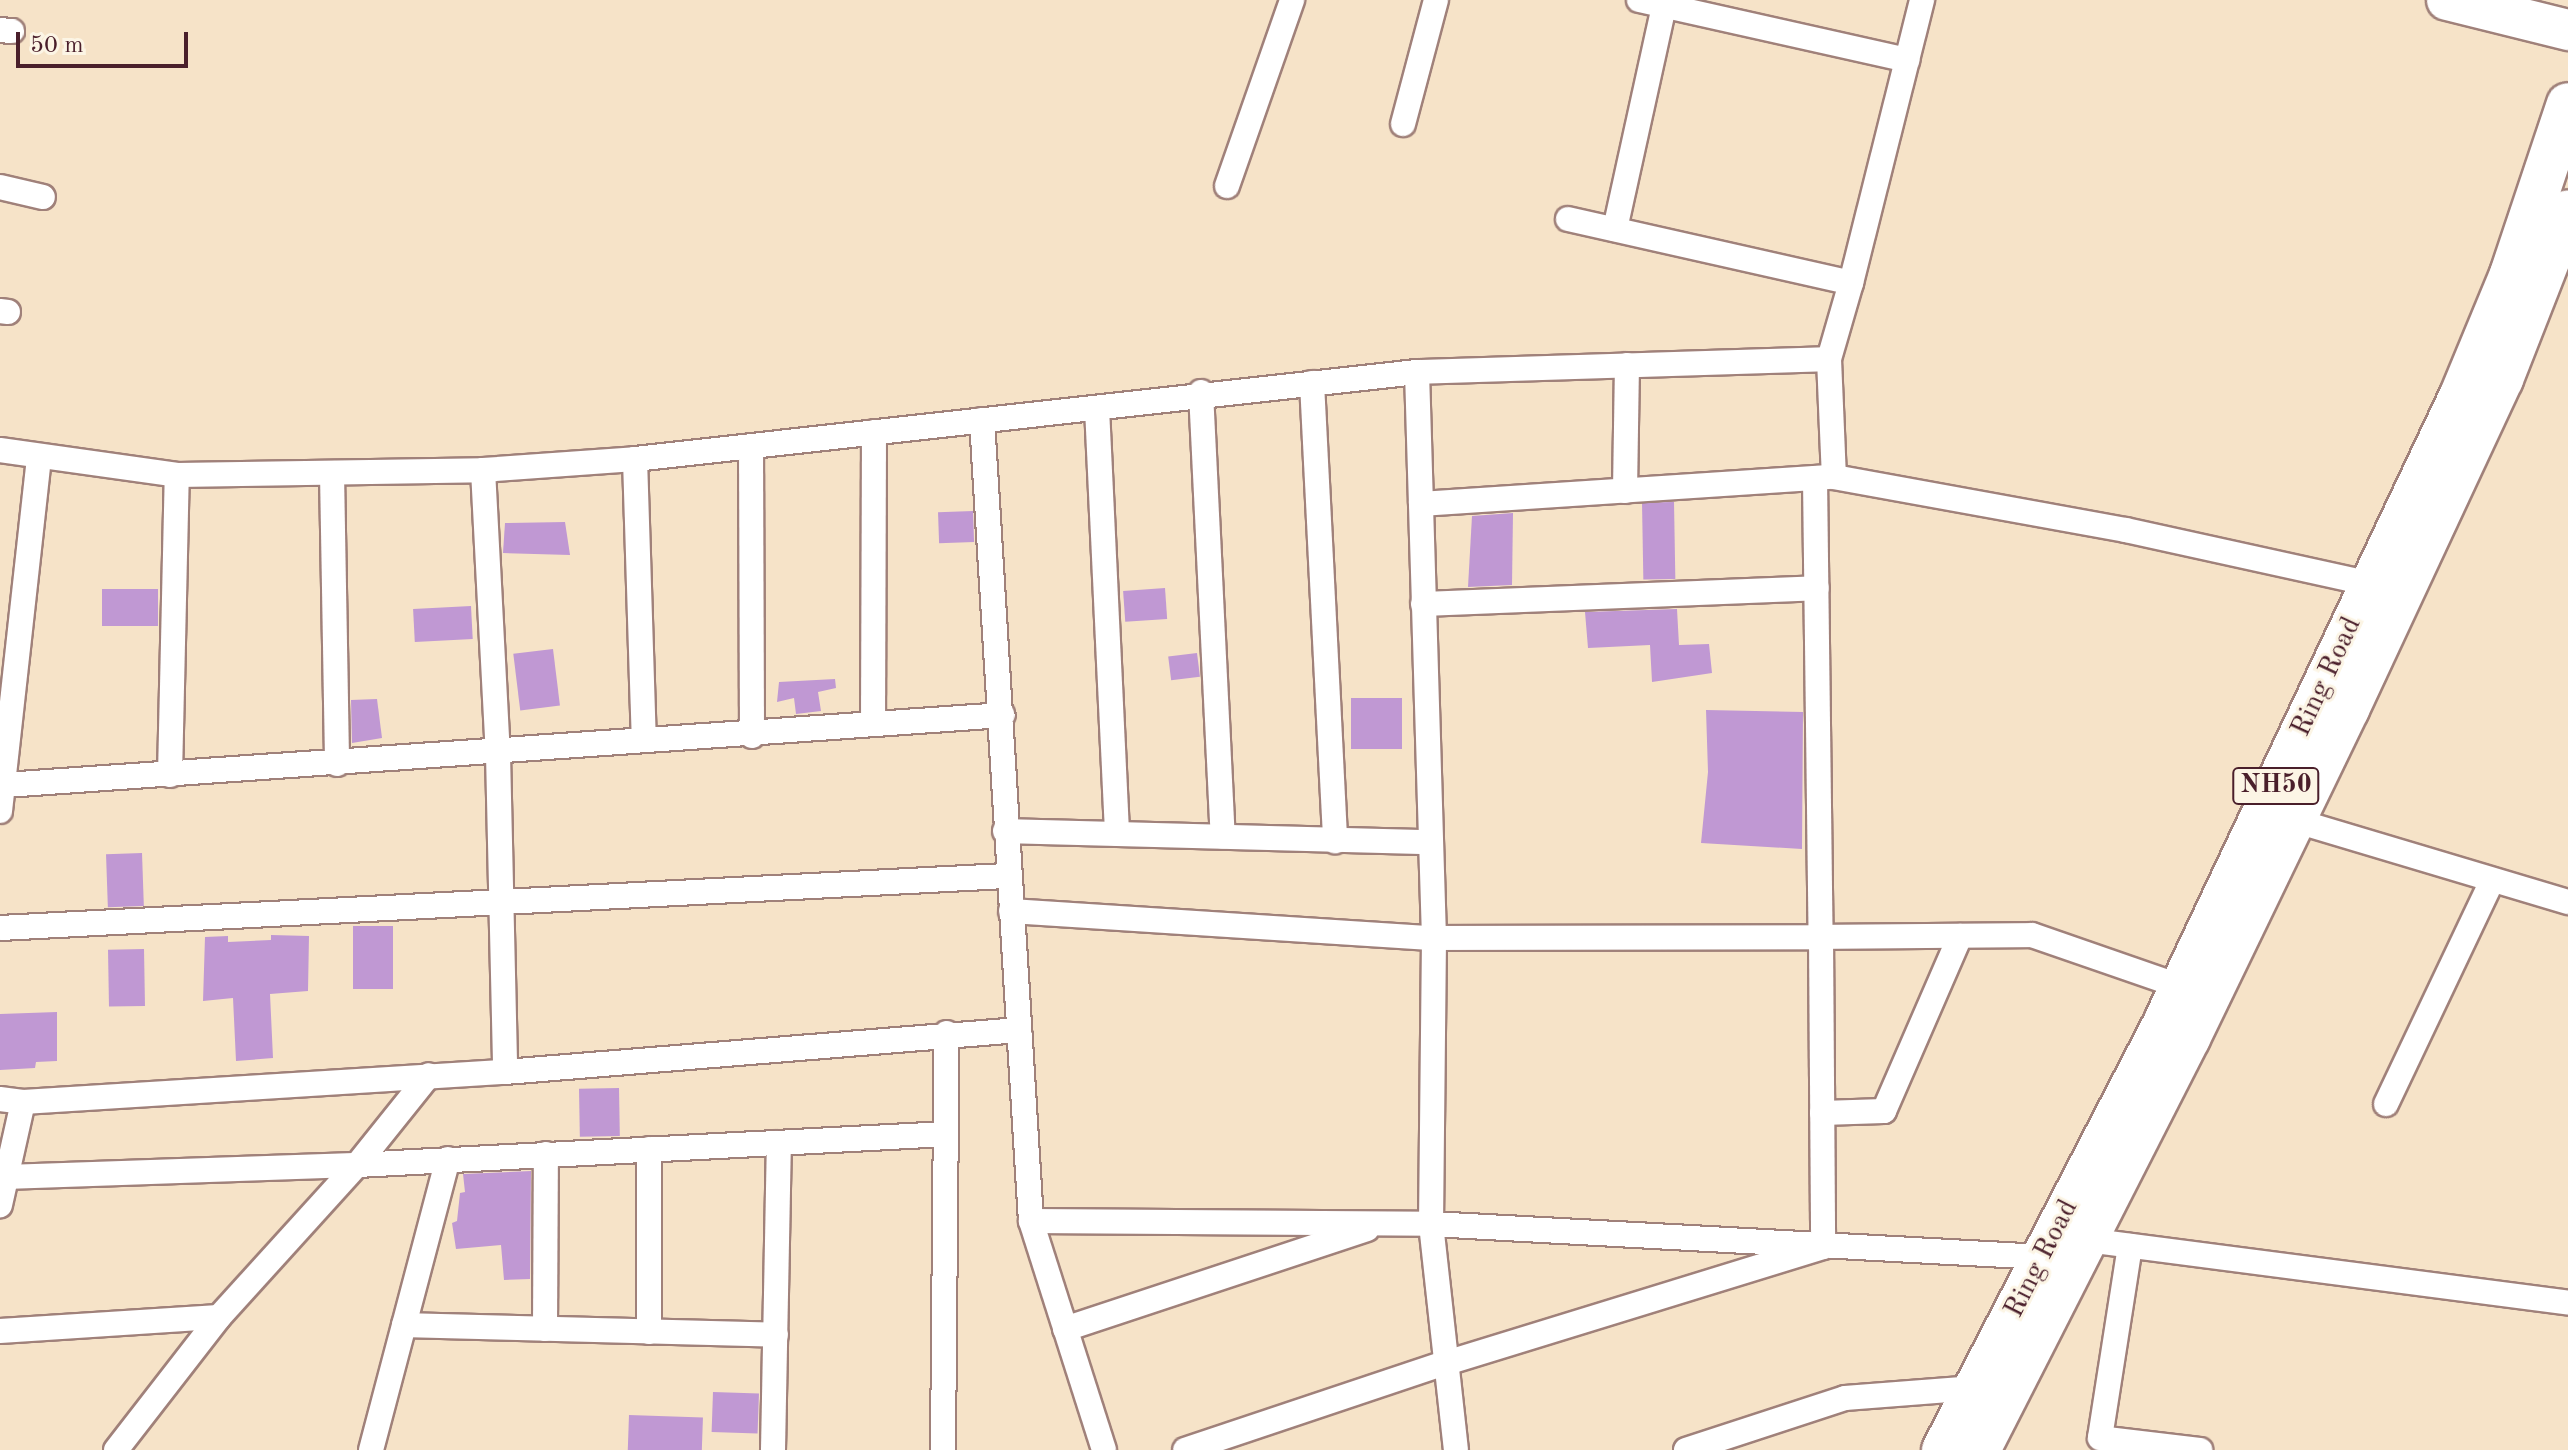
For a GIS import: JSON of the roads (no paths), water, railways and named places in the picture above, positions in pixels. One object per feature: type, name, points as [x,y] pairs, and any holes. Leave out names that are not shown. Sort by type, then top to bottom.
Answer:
[{"type":"highway","name":"Ring Road","points":[[1943,1450],[2179,986],[2372,584],[2511,274],[2568,104]]},
{"type":"highway","name":"Ring Road","points":[[1979,1450],[2293,820],[2502,379],[2568,211]]},
{"type":"main road","points":[[2447,0],[2568,30]]},
{"type":"street","points":[[1227,186],[1292,0]]},
{"type":"street","points":[[1403,124],[1436,0]]},
{"type":"street","points":[[1639,0],[1907,60]]},
{"type":"street","points":[[1823,1247],[1817,588],[1829,359],[1922,0]]},
{"type":"street","points":[[1615,229],[1664,6]]},
{"type":"street","points":[[0,187],[43,197]]},
{"type":"street","points":[[1568,219],[1851,283]]},
{"type":"street","points":[[0,450],[39,458],[177,475],[483,470],[635,459],[1097,408],[1201,392],[1417,372],[1829,359]]},
{"type":"street","points":[[1625,491],[1627,365]]},
{"type":"street","points":[[1417,372],[1428,842],[1434,938],[1431,1224],[1456,1450]]},
{"type":"street","points":[[1312,383],[1335,841]]},
{"type":"street","points":[[1201,392],[1223,836]]},
{"type":"street","points":[[1097,408],[1117,834]]},
{"type":"street","points":[[982,420],[1003,715],[1006,876],[1011,911],[1031,1221],[1104,1450]]},
{"type":"street","points":[[873,722],[874,432]]},
{"type":"street","points":[[751,446],[752,736]]},
{"type":"street","points":[[0,811],[39,458]]},
{"type":"street","points":[[635,459],[644,738]]},
{"type":"street","points":[[483,470],[498,754],[505,1072]]},
{"type":"street","points":[[332,473],[337,764]]},
{"type":"street","points":[[170,775],[177,475]]},
{"type":"street","points":[[1421,504],[1825,478],[2126,530],[2372,584]]},
{"type":"street","points":[[1423,604],[1817,588]]},
{"type":"street","points":[[5,785],[498,754],[644,738],[752,736],[873,722],[1003,715]]},
{"type":"street","points":[[2293,820],[2568,902]]},
{"type":"street","points":[[1005,831],[1428,842]]},
{"type":"street","points":[[0,928],[502,905],[1006,876]]},
{"type":"street","points":[[2386,1104],[2492,881]]},
{"type":"street","points":[[1011,911],[1434,938],[2032,935],[2179,986]]},
{"type":"street","points":[[1822,1113],[1884,1111],[1960,936]]},
{"type":"street","points":[[0,1205],[8,1177],[12,1100],[505,1072],[947,1033],[1019,1030]]},
{"type":"street","points":[[943,1450],[947,1033]]},
{"type":"street","points":[[116,1450],[219,1317],[357,1165],[429,1075]]},
{"type":"street","points":[[8,1177],[357,1165],[946,1134]]},
{"type":"street","points":[[773,1450],[779,1143]]},
{"type":"street","points":[[649,1149],[649,1332]]},
{"type":"street","points":[[545,1329],[546,1154]]},
{"type":"street","points":[[371,1450],[448,1159]]},
{"type":"street","points":[[1031,1221],[1431,1224],[2042,1257]]},
{"type":"street","points":[[1065,1329],[1385,1223]]},
{"type":"street","points":[[2086,1240],[2568,1303]]},
{"type":"street","points":[[2130,1246],[2098,1444],[2200,1450]]},
{"type":"street","points":[[1185,1450],[1445,1363],[1823,1247]]},
{"type":"street","points":[[0,1331],[219,1317]]},
{"type":"street","points":[[404,1325],[776,1335]]},
{"type":"street","points":[[1686,1450],[1845,1398],[1975,1388]]}]
